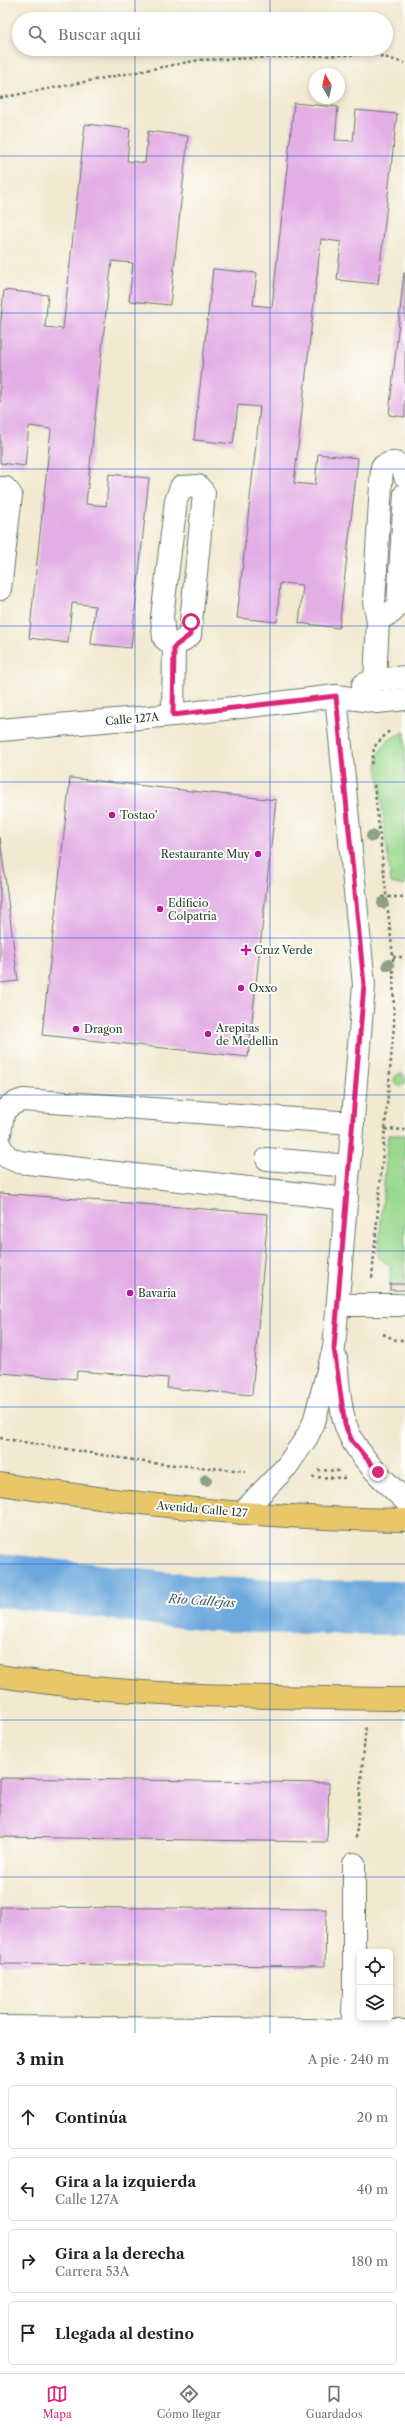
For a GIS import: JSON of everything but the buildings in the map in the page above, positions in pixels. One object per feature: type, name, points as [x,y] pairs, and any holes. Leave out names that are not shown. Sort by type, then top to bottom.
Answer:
[{"type":"main road","name":"Avenida Calle 127","points":[[0,1484],[162,1506],[338,1519],[405,1520]]},
{"type":"main road","points":[[0,1676],[56,1685],[185,1693],[405,1699]]},
{"type":"street","points":[[375,680],[378,620],[374,602],[382,467],[390,462],[397,463],[403,467],[405,476]]},
{"type":"street","points":[[173,715],[174,647],[164,638],[162,617],[176,500],[181,487],[198,486],[204,493],[190,635],[174,647]]},
{"type":"street","points":[[0,488],[5,488],[11,495],[0,589]]},
{"type":"street","points":[[378,620],[392,612],[398,606],[405,494]]},
{"type":"street","name":"Calle 127A","points":[[336,696],[375,680],[405,677]]},
{"type":"street","points":[[242,1513],[287,1466],[307,1437],[314,1422],[334,1348],[362,1024],[364,969],[336,696]]},
{"type":"street","name":"Calle 127A","points":[[0,730],[173,715],[336,696],[378,702],[405,699]]},
{"type":"street","points":[[0,1133],[4,1110],[12,1103],[23,1100],[353,1123]]},
{"type":"street","points":[[0,1146],[7,1157],[19,1162],[347,1199]]},
{"type":"street","points":[[268,1159],[350,1166]]},
{"type":"street","points":[[338,1305],[400,1305]]},
{"type":"street","points":[[334,1348],[342,1411],[348,1432],[367,1460],[405,1500]]},
{"type":"street","points":[[352,2031],[354,1993],[354,1864]]},
{"type":"street","points":[[0,2027],[405,2031]]},
{"type":"path","points":[[0,98],[199,60],[315,56]]},
{"type":"path","points":[[380,56],[405,63]]},
{"type":"path","points":[[372,767],[374,747],[385,733],[395,728]]},
{"type":"path","points":[[370,1305],[394,1025],[393,957],[373,781]]},
{"type":"path","points":[[387,897],[405,897]]},
{"type":"path","points":[[393,957],[405,957]]},
{"type":"path","points":[[385,1129],[405,1130]]},
{"type":"path","points":[[378,1333],[385,1334],[396,1340],[405,1340]]},
{"type":"path","points":[[0,1438],[151,1463],[221,1468]]},
{"type":"path","points":[[354,1864],[368,1698]]},
{"type":"green space","points":[[405,732],[405,886],[391,883],[377,763],[380,752],[386,743],[399,734]]},
{"type":"green space","points":[[398,1074],[402,1074],[406,1080],[402,1086],[398,1086],[394,1082],[394,1078]]},
{"type":"green space","points":[[388,1135],[405,1135],[405,1284],[390,1284],[390,1266],[378,1257]]},
{"type":"waterway","name":"Río Callejas","points":[[0,1580],[209,1604],[292,1607],[405,1608]]},
{"type":"place","name":"Tostao’","points":[[112,815]]},
{"type":"place","name":"Restaurante Muy","points":[[258,854]]},
{"type":"place","name":"Edificio Colpatria","points":[[160,909]]},
{"type":"place","name":"Cruz Verde","points":[[246,950]]},
{"type":"place","name":"Oxxo","points":[[241,988]]},
{"type":"place","name":"Dragon","points":[[76,1029]]},
{"type":"place","name":"Arepitas de Medellín","points":[[208,1034]]},
{"type":"place","name":"Bavaria","points":[[130,1293]]},
{"type":"route","points":[[191,622],[190,635],[174,647],[173,715],[336,696],[356,900],[363,952],[364,985],[359,1064],[334,1348],[345,1425],[352,1441],[378,1472]]}]
